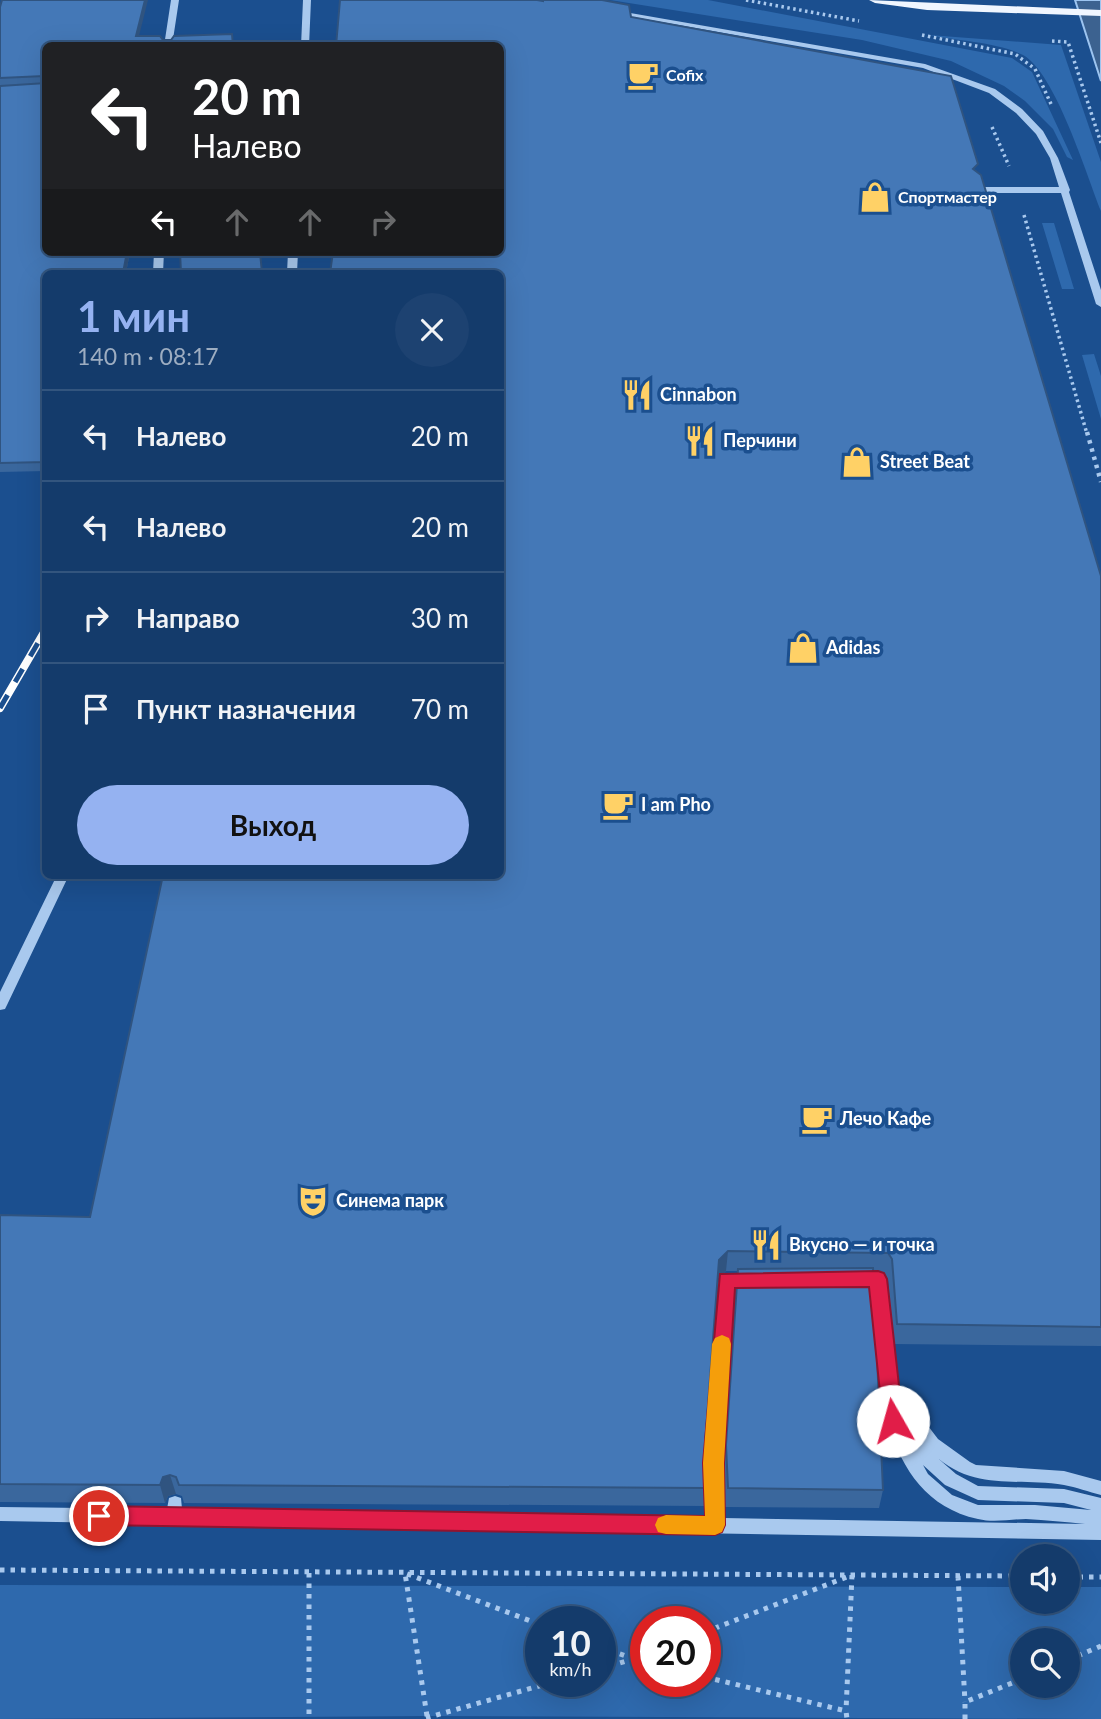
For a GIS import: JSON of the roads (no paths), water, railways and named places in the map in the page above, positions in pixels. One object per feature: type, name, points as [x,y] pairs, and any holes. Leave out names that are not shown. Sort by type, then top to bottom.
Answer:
[{"type":"main road","points":[[875,0],[928,7],[1101,13]]},
{"type":"street","points":[[600,9],[925,66],[962,77],[992,91],[1019,111],[1040,133],[1054,158],[1101,304]]},
{"type":"lane","points":[[169,42],[175,0]]},
{"type":"lane","points":[[305,42],[307,0]]},
{"type":"lane","points":[[976,190],[1066,190]]},
{"type":"lane","points":[[0,1005],[61,879]]},
{"type":"lane","points":[[836,1279],[878,1279],[893,1421],[912,1464],[934,1490],[961,1507],[979,1512],[1030,1512],[1101,1519]]},
{"type":"lane","points":[[715,1525],[713,1463],[726,1280],[768,1280]]},
{"type":"lane","points":[[888,1381],[923,1432],[962,1468],[976,1472],[1064,1478],[1101,1488]]},
{"type":"lane","points":[[888,1381],[901,1418],[913,1440],[947,1480],[978,1493],[1064,1496],[1101,1505]]},
{"type":"lane","points":[[0,1514],[174,1510],[715,1525],[1101,1532]]},
{"type":"railway","points":[[0,708],[42,636]]},
{"type":"place","name":"Cofix","points":[[643,75]]},
{"type":"place","name":"Спортмастер","points":[[875,197]]},
{"type":"place","name":"Cinnabon","points":[[637,395]]},
{"type":"place","name":"Перчини","points":[[700,441]]},
{"type":"place","name":"Street Beat","points":[[857,462]]},
{"type":"place","name":"Adidas","points":[[803,648]]},
{"type":"place","name":"I am Pho","points":[[618,805]]},
{"type":"place","name":"Лечо Кафе","points":[[817,1119]]},
{"type":"place","name":"Синема парк","points":[[313,1201]]},
{"type":"place","name":"Вкусно — и точка","points":[[766,1245]]}]
